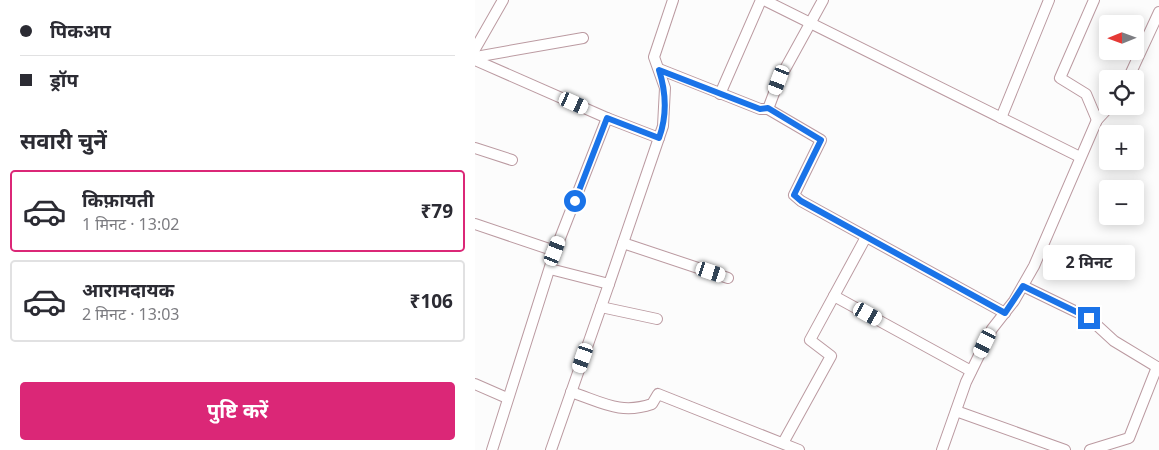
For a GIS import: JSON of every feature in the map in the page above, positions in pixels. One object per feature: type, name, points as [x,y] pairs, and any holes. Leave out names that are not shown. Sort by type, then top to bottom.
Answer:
[{"type":"street","points":[[475,49],[503,0]]},
{"type":"street","points":[[551,450],[663,126],[665,88],[654,57],[673,0]]},
{"type":"street","points":[[720,94],[763,0],[1080,157]]},
{"type":"street","points":[[768,108],[779,80],[823,0]]},
{"type":"street","points":[[1001,118],[1049,0]]},
{"type":"street","points":[[1094,0],[1061,78],[1086,94],[1097,120]]},
{"type":"street","points":[[1132,70],[1159,12]]},
{"type":"street","points":[[475,58],[583,38]]},
{"type":"street","points":[[475,58],[607,118],[659,138]]},
{"type":"street","points":[[659,70],[760,109],[768,108],[821,140],[794,195],[866,237],[1005,313]]},
{"type":"street","points":[[942,450],[971,371],[992,329],[1023,286],[1034,266],[1080,157],[1097,120],[1102,115]]},
{"type":"street","points":[[492,450],[555,251],[607,118]]},
{"type":"street","points":[[475,148],[512,160]]},
{"type":"street","points":[[475,224],[555,251]]},
{"type":"street","points":[[783,443],[831,356],[809,340],[866,237]]},
{"type":"street","points":[[623,243],[728,278]]},
{"type":"street","points":[[550,269],[609,284]]},
{"type":"street","points":[[1023,286],[1089,318],[1114,341],[1158,368],[1125,450]]},
{"type":"street","points":[[834,296],[971,371]]},
{"type":"street","points":[[601,307],[657,319]]},
{"type":"street","points":[[475,384],[507,398]]},
{"type":"street","points":[[571,392],[622,409],[635,410],[652,404],[658,394],[799,450]]},
{"type":"street","points":[[956,411],[1065,450]]},
{"type":"street","points":[[1090,450],[1129,438]]},
{"type":"route","points":[[575,201],[607,118],[659,138],[663,126],[665,88],[659,70],[760,109],[768,108],[821,140],[794,195],[801,201],[1005,313],[1023,286],[1089,318]]}]
